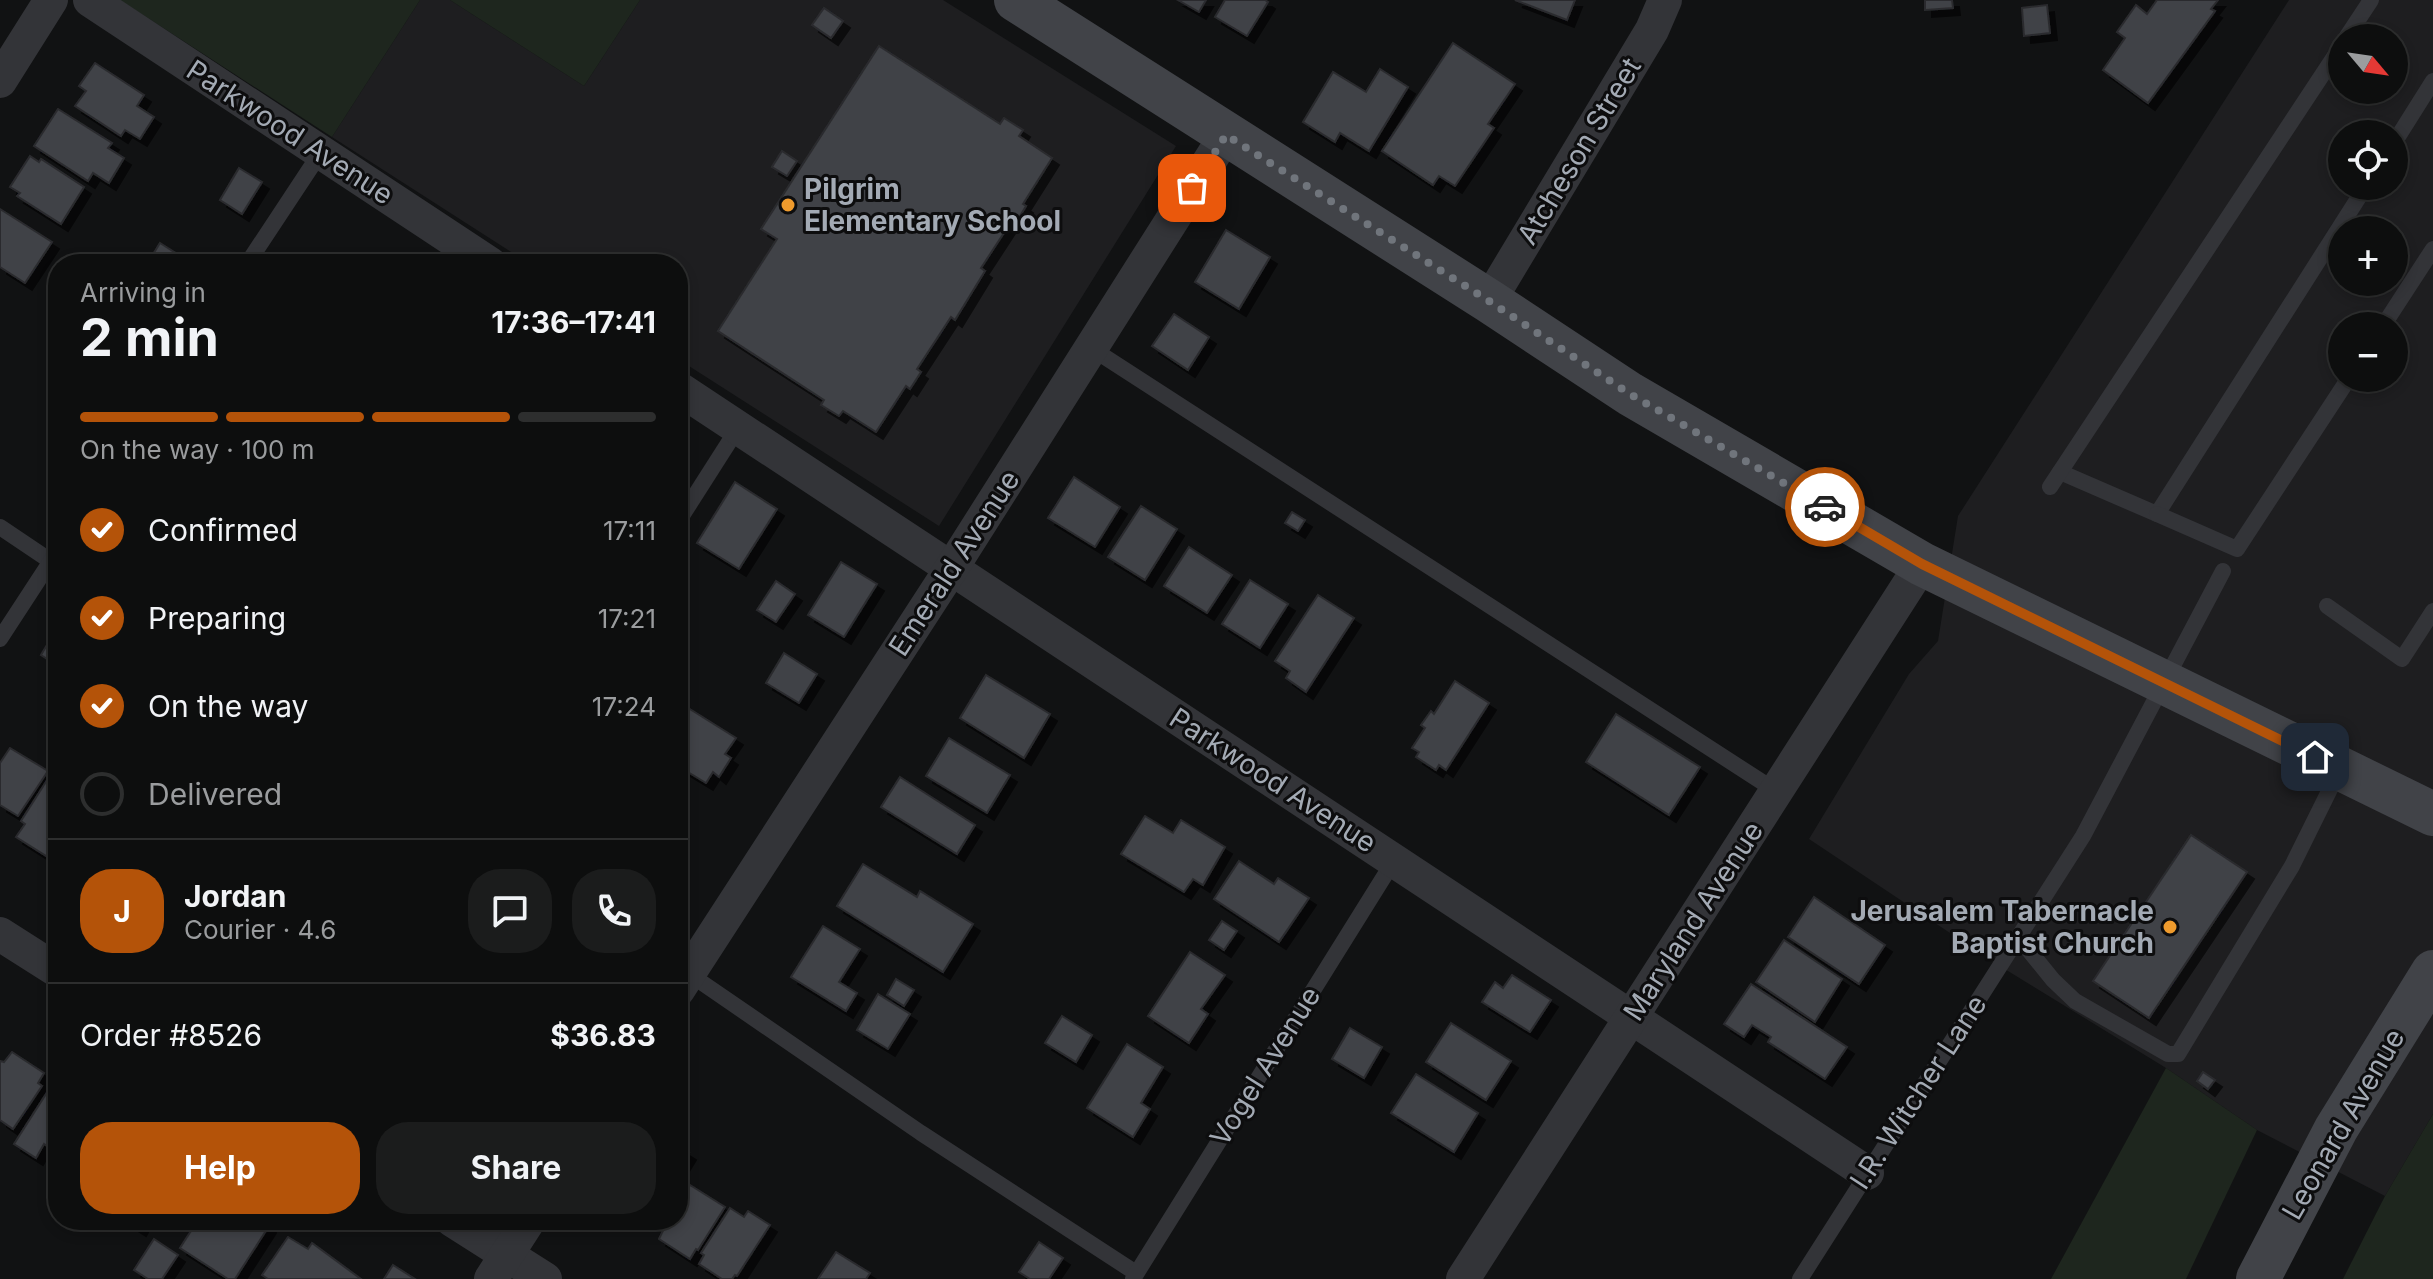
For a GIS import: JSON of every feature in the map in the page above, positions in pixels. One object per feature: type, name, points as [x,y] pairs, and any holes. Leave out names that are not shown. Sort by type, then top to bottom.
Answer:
[{"type":"main road","points":[[1016,0],[1630,394],[1922,564],[2433,814]]},
{"type":"main road","name":"Leonard Avenue","points":[[2258,1279],[2336,1129],[2433,972]]},
{"type":"street","points":[[0,81],[51,0]]},
{"type":"street","name":"Parkwood Avenue","points":[[90,0],[475,254]]},
{"type":"street","name":"Atcheson Street","points":[[1489,301],[1652,30],[1665,0]]},
{"type":"street","name":"Emerald Avenue","points":[[688,968],[951,569],[1226,135]]},
{"type":"street","name":"Parkwood Avenue","points":[[688,395],[1867,1173]]},
{"type":"street","name":"Maryland Avenue","points":[[1463,1279],[1922,564]]},
{"type":"street","points":[[0,934],[48,965]]},
{"type":"street","points":[[462,1230],[499,1267],[545,1279]]},
{"type":"street","points":[[499,1267],[523,1230]]},
{"type":"lane","points":[[2355,24],[2371,0]]},
{"type":"lane","points":[[2050,487],[2328,66]]},
{"type":"lane","points":[[2408,121],[2433,81]]},
{"type":"lane","points":[[254,254],[321,152]]},
{"type":"lane","points":[[2157,514],[2357,200]]},
{"type":"lane","points":[[2392,312],[2433,249]]},
{"type":"lane","points":[[1091,348],[1776,791]]},
{"type":"lane","points":[[2060,472],[2237,549],[2340,392]]},
{"type":"lane","points":[[688,506],[738,428]]},
{"type":"lane","points":[[0,527],[48,554]]},
{"type":"lane","points":[[0,639],[48,570]]},
{"type":"lane","name":"I.R. Witcher Lane","points":[[1800,1279],[2083,836],[2223,571]]},
{"type":"lane","points":[[2327,606],[2402,659],[2433,611]]},
{"type":"lane","points":[[2018,937],[2053,980],[2075,1001],[2168,1054],[2178,1054],[2292,866],[2340,769]]},
{"type":"lane","name":"Vogel Avenue","points":[[1135,1276],[1395,859]]},
{"type":"lane","points":[[688,981],[1135,1276]]},
{"type":"shaded area","points":[[120,0],[420,0],[332,137]]},
{"type":"shaded area","name":"Pilgrim Elementary School","points":[[420,0],[450,0],[584,86],[640,0],[943,0],[1176,146],[939,526],[688,365],[688,254],[514,254],[332,137]]},
{"type":"shaded area","points":[[450,0],[640,0],[584,86]]},
{"type":"shaded area","points":[[2289,0],[2433,0],[2433,1114],[2385,1196],[2257,1130],[2166,1068],[1995,963],[1809,839],[1909,674],[1938,641],[1958,516]]},
{"type":"shaded area","points":[[2166,1068],[2257,1130],[2186,1279],[2051,1279]]},
{"type":"shaded area","points":[[2433,1114],[2433,1279],[2343,1279],[2385,1196]]},
{"type":"building","points":[[1178,0],[1206,0],[1199,12]]},
{"type":"building","points":[[1225,0],[1268,2],[1247,36],[1215,17]]},
{"type":"building","points":[[1515,0],[1575,0],[1567,20]]},
{"type":"building","points":[[1925,0],[1952,0],[1953,8],[1925,10]]},
{"type":"building","points":[[2157,0],[2218,0],[2211,9],[2215,11],[2148,103],[2103,70],[2125,38],[2117,32],[2136,5],[2147,14]]},
{"type":"building","points":[[2047,5],[2050,33],[2024,36],[2022,8]]},
{"type":"building","points":[[824,8],[843,21],[831,38],[812,25]]},
{"type":"building","points":[[1453,43],[1515,84],[1488,124],[1494,128],[1455,186],[1439,176],[1433,185],[1382,151]]},
{"type":"building","points":[[879,46],[1000,124],[1004,118],[1023,130],[1019,136],[1052,158],[1023,204],[1026,206],[1017,221],[1013,219],[981,268],[985,271],[955,320],[951,317],[917,369],[921,372],[910,389],[906,386],[876,432],[843,411],[839,416],[821,405],[824,400],[718,331],[777,239],[761,229]]},
{"type":"building","points":[[95,63],[144,95],[137,106],[154,117],[140,139],[125,130],[121,136],[75,106],[86,91],[79,86]]},
{"type":"building","points":[[1380,69],[1408,87],[1369,151],[1340,133],[1335,142],[1303,122],[1333,72],[1366,92]]},
{"type":"building","points":[[58,109],[112,143],[108,148],[124,158],[109,183],[93,173],[88,181],[34,146]]},
{"type":"building","points":[[782,151],[797,161],[787,176],[772,167]]},
{"type":"building","points":[[30,156],[39,162],[41,159],[84,187],[61,224],[17,196],[20,193],[10,187]]},
{"type":"building","points":[[239,168],[262,182],[242,214],[220,200]]},
{"type":"building","points":[[0,209],[52,242],[25,283],[0,267]]},
{"type":"building","points":[[1226,230],[1270,257],[1239,309],[1195,282]]},
{"type":"building","points":[[160,243],[177,254],[153,254]]},
{"type":"building","points":[[1174,314],[1209,337],[1188,370],[1152,346]]},
{"type":"building","points":[[1074,477],[1120,507],[1095,547],[1048,518]]},
{"type":"building","points":[[735,482],[777,509],[739,569],[697,543]]},
{"type":"building","points":[[1141,506],[1177,529],[1145,580],[1108,557]]},
{"type":"building","points":[[1292,512],[1305,520],[1298,531],[1285,523]]},
{"type":"building","points":[[1189,547],[1232,575],[1207,613],[1164,586]]},
{"type":"building","points":[[841,562],[877,584],[844,637],[808,615]]},
{"type":"building","points":[[1250,580],[1288,604],[1260,648],[1222,624]]},
{"type":"building","points":[[776,581],[795,594],[776,622],[757,610]]},
{"type":"building","points":[[1318,595],[1354,618],[1306,692],[1286,678],[1290,671],[1275,661]]},
{"type":"building","points":[[48,643],[48,659],[41,655]]},
{"type":"building","points":[[784,653],[817,674],[799,703],[766,683]]},
{"type":"building","points":[[986,675],[1050,714],[1024,758],[960,718]]},
{"type":"building","points":[[1455,681],[1489,703],[1446,770],[1439,765],[1436,770],[1416,757],[1419,752],[1412,748],[1425,728],[1421,725],[1431,711],[1434,714]]},
{"type":"building","points":[[688,708],[736,738],[725,754],[731,758],[719,777],[713,772],[706,783],[688,772]]},
{"type":"building","points":[[1616,714],[1700,767],[1669,815],[1586,762]]},
{"type":"building","points":[[949,738],[1010,775],[987,813],[926,776]]},
{"type":"building","points":[[10,748],[48,771],[18,816],[0,805],[0,763]]},
{"type":"building","points":[[900,777],[975,825],[957,854],[881,807]]},
{"type":"building","points":[[48,779],[48,857],[16,837],[25,824],[21,821]]},
{"type":"building","points":[[1145,816],[1173,833],[1181,820],[1225,847],[1203,885],[1193,879],[1184,892],[1121,854]]},
{"type":"building","name":"Jerusalem Tabernacle Baptist Church","points":[[2191,835],[2247,872],[2149,1018],[2093,981]]},
{"type":"building","points":[[1239,861],[1274,884],[1278,878],[1309,898],[1279,942],[1214,899]]},
{"type":"building","points":[[863,864],[917,897],[920,891],[973,924],[943,972],[837,906]]},
{"type":"building","points":[[1814,897],[1885,945],[1859,984],[1788,937]]},
{"type":"building","points":[[1222,921],[1237,931],[1224,950],[1209,940]]},
{"type":"building","points":[[823,926],[860,949],[839,982],[857,993],[846,1011],[791,977]]},
{"type":"building","points":[[1784,940],[1842,979],[1815,1022],[1756,982]]},
{"type":"building","points":[[1190,952],[1225,975],[1201,1009],[1208,1014],[1189,1043],[1148,1016]]},
{"type":"building","points":[[1512,975],[1551,1000],[1530,1032],[1482,1002],[1495,982],[1503,988]]},
{"type":"building","points":[[896,979],[914,990],[904,1006],[887,995]]},
{"type":"building","points":[[1751,984],[1847,1047],[1825,1079],[1768,1042],[1771,1037],[1752,1025],[1744,1037],[1724,1024]]},
{"type":"building","points":[[878,994],[910,1014],[888,1049],[857,1030]]},
{"type":"building","points":[[1062,1016],[1092,1035],[1076,1062],[1045,1043]]},
{"type":"building","points":[[1451,1023],[1511,1061],[1486,1100],[1426,1062]]},
{"type":"building","points":[[1350,1028],[1382,1047],[1364,1078],[1332,1059]]},
{"type":"building","points":[[1127,1044],[1163,1067],[1141,1103],[1150,1109],[1133,1137],[1087,1108]]},
{"type":"building","points":[[12,1052],[44,1073],[38,1083],[42,1086],[13,1129],[0,1120],[0,1061],[4,1062]]},
{"type":"building","points":[[2203,1072],[2215,1080],[2208,1089],[2197,1081]]},
{"type":"building","points":[[1416,1074],[1478,1113],[1454,1152],[1391,1113]]},
{"type":"building","points":[[48,1091],[48,1147],[44,1144],[36,1158],[14,1144]]},
{"type":"building","points":[[690,1185],[725,1207],[690,1259],[659,1239],[663,1230],[688,1230]]},
{"type":"building","points":[[730,1208],[744,1217],[748,1211],[770,1225],[737,1276],[722,1279],[699,1264],[704,1255],[701,1253]]},
{"type":"building","points":[[192,1230],[266,1230],[235,1279],[228,1279],[180,1248]]},
{"type":"building","points":[[288,1237],[308,1249],[312,1243],[361,1279],[268,1279],[262,1275]]},
{"type":"building","points":[[154,1239],[178,1255],[162,1279],[148,1279],[134,1270]]},
{"type":"building","points":[[1039,1242],[1063,1258],[1049,1279],[1030,1279],[1019,1272]]},
{"type":"building","points":[[836,1252],[870,1273],[866,1279],[818,1279]]},
{"type":"building","points":[[393,1265],[415,1279],[384,1279]]},
{"type":"way so far","points":[[1192,188],[1226,135],[1630,394],[1825,507]]},
{"type":"place","name":"Pilgrim Elementary School","points":[[788,205]]},
{"type":"place","name":"Jerusalem Tabernacle Baptist Church","points":[[2170,927]]},
{"type":"route","points":[[1825,507],[1922,564],[2315,757]]}]
